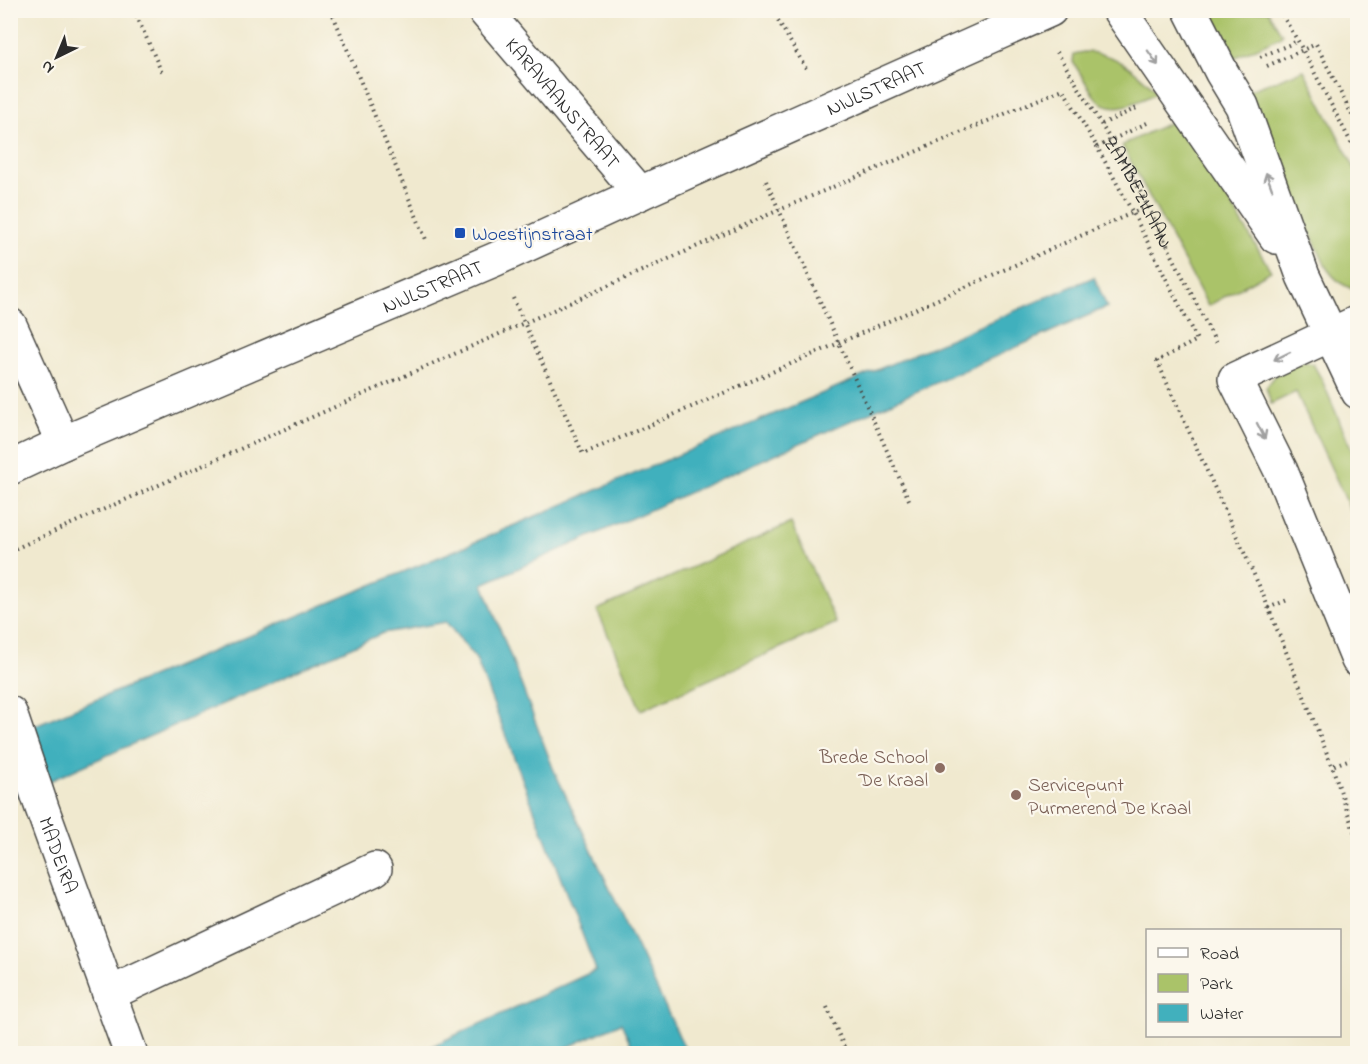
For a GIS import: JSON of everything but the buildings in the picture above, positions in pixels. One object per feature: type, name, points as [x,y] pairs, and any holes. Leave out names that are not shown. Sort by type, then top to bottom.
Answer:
[{"type":"street","name":"KARAVAANSTRAAT","points":[[484,10],[640,193]]},
{"type":"street","points":[[1119,10],[1303,276],[1343,328],[1358,392]]},
{"type":"street","points":[[1190,10],[1222,74],[1242,106],[1303,276]]},
{"type":"street","name":"NIJLSTRAAT","points":[[10,468],[63,443],[496,259],[1043,14]]},
{"type":"street","points":[[10,325],[63,443]]},
{"type":"street","points":[[1343,328],[1235,379],[1281,471],[1358,660]]},
{"type":"street","name":"MADEIRA","points":[[12,716],[42,808],[131,1053]]},
{"type":"street","points":[[109,994],[375,870]]},
{"type":"path","points":[[134,10],[162,73]]},
{"type":"path","points":[[331,10],[443,282]]},
{"type":"path","points":[[772,10],[830,109]]},
{"type":"path","points":[[1279,10],[1358,156]]},
{"type":"path","name":"ZAMBEZILAAN","points":[[1043,14],[1148,206],[1235,379]]},
{"type":"path","points":[[1302,50],[1316,44],[1358,127]]},
{"type":"path","points":[[10,551],[779,210],[1063,89],[1097,147]]},
{"type":"path","points":[[750,145],[910,502]]},
{"type":"path","points":[[496,259],[583,454],[1148,206]]},
{"type":"path","points":[[1133,213],[1197,340],[1157,361],[1262,592],[1332,766],[1358,843]]},
{"type":"path","points":[[1332,766],[1358,756]]},
{"type":"path","points":[[827,1007],[847,1053]]},
{"type":"green space","points":[[1205,11],[1268,11],[1282,34],[1230,60]]},
{"type":"green space","points":[[1084,52],[1106,55],[1125,64],[1157,92],[1122,106],[1101,103],[1096,99],[1073,62],[1074,54]]},
{"type":"green space","points":[[1304,70],[1357,173],[1357,290],[1339,282],[1326,267],[1245,92]]},
{"type":"green space","points":[[1175,120],[1225,194],[1271,271],[1208,306],[1122,145]]},
{"type":"green space","points":[[1298,361],[1313,364],[1357,462],[1357,524],[1296,392],[1271,404],[1266,388],[1275,376]]},
{"type":"green space","points":[[791,523],[836,623],[641,710],[597,610]]},
{"type":"water","points":[[1094,277],[1107,307],[483,584],[553,768],[687,1053],[635,1053],[621,1023],[555,1053],[417,1053],[596,970],[476,659],[446,622],[383,633],[11,798],[11,735],[468,545]]},
{"type":"place","name":"Woestijnstraat","points":[[460,233]]},
{"type":"place","name":"Brede School De Kraal","points":[[940,768]]},
{"type":"place","name":"Servicepunt Purmerend De Kraal","points":[[1016,795]]}]
